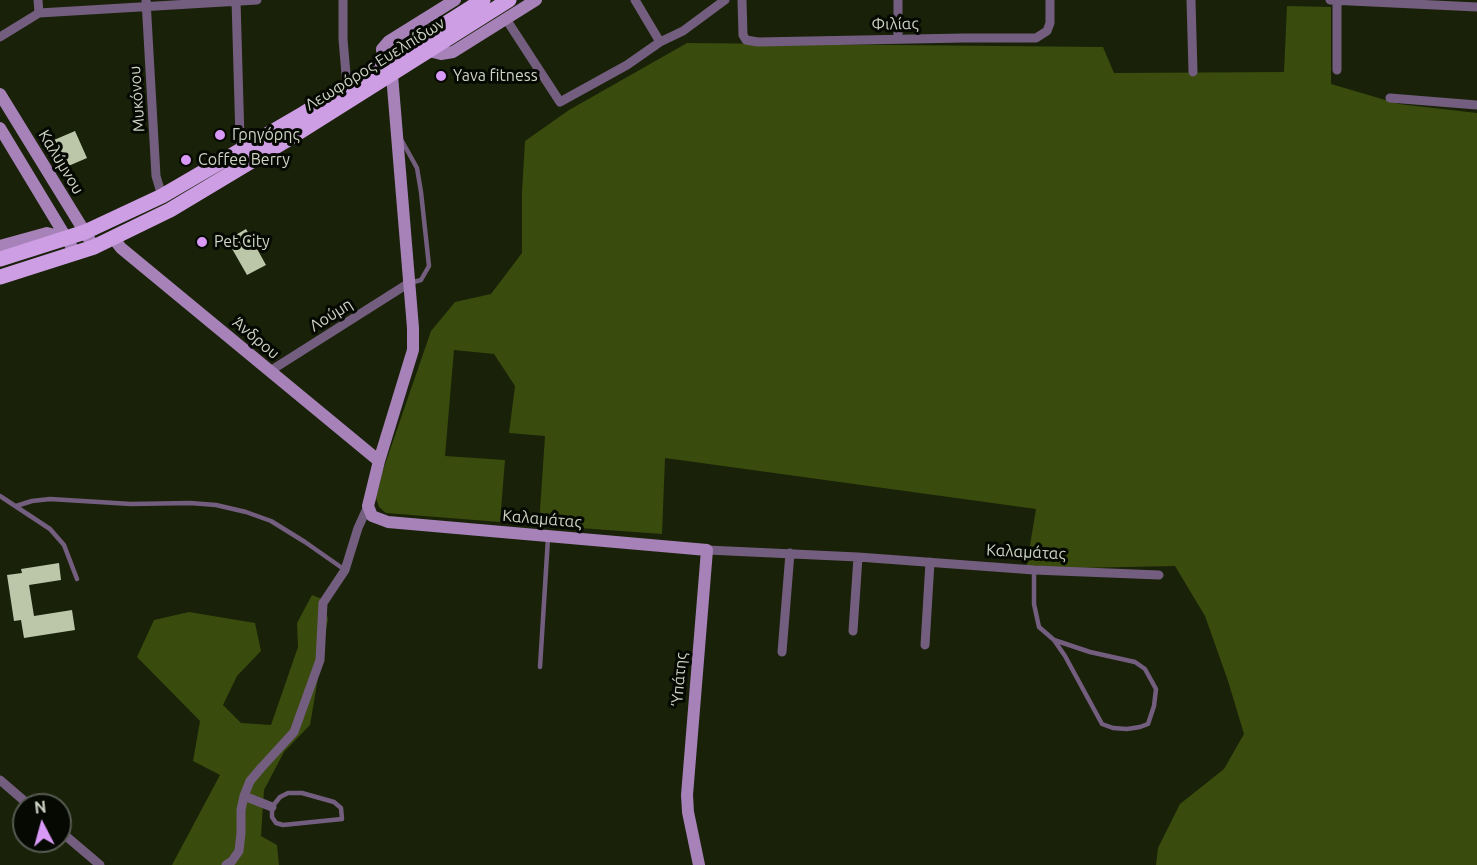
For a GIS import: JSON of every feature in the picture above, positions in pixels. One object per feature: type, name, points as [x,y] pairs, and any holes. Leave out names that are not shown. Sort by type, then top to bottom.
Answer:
[{"type":"main road","name":"Λεωφόρος Ευελπίδων","points":[[0,277],[94,248],[170,210],[261,156],[483,0]]},
{"type":"main road","name":"Λεωφόρος Ευελπίδων","points":[[0,259],[85,231],[162,196],[347,86],[429,51],[509,0]]},
{"type":"street","points":[[38,0],[39,13]]},
{"type":"street","points":[[0,37],[39,13],[146,3],[257,0]]},
{"type":"street","points":[[343,0],[343,39],[347,86]]},
{"type":"street","points":[[226,865],[232,861],[238,851],[241,810],[250,781],[294,732],[320,660],[323,603],[345,570],[358,528],[368,506],[379,461],[413,350],[396,131],[382,49],[389,41],[455,0]]},
{"type":"street","points":[[429,51],[441,54],[453,52],[536,0]]},
{"type":"street","points":[[634,0],[660,42]]},
{"type":"street","points":[[506,19],[560,102],[627,65],[660,42],[683,31],[725,0]]},
{"type":"street","name":"Φιλίας","points":[[742,0],[741,30],[747,40],[758,42],[1028,39],[1043,35],[1050,23],[1050,0]]},
{"type":"street","points":[[898,0],[898,39]]},
{"type":"street","points":[[1191,0],[1193,72]]},
{"type":"street","points":[[1330,0],[1477,7]]},
{"type":"street","points":[[1337,0],[1337,70]]},
{"type":"street","points":[[236,1],[242,150]]},
{"type":"street","name":"Μυκόνου","points":[[146,3],[156,176],[162,196]]},
{"type":"street","name":"Καλύμνου","points":[[0,94],[94,248]]},
{"type":"street","points":[[1390,98],[1477,105]]},
{"type":"street","name":"Καλύμνου","points":[[0,128],[76,254]]},
{"type":"street","points":[[0,246],[47,233],[67,238]]},
{"type":"street","name":"Άνδρου","points":[[114,239],[121,248],[379,461]]},
{"type":"street","name":"Λούμη","points":[[270,371],[409,283]]},
{"type":"street","name":"Καλαμάτας","points":[[368,506],[372,516],[388,522],[707,550],[858,557],[1034,570],[1159,575]]},
{"type":"street","name":"Ύπάτης","points":[[699,865],[688,812],[688,767],[707,550]]},
{"type":"street","points":[[782,652],[790,553]]},
{"type":"street","points":[[853,631],[858,557]]},
{"type":"street","points":[[925,645],[930,562]]},
{"type":"street","points":[[0,780],[15,793]]},
{"type":"street","points":[[244,796],[272,807]]},
{"type":"street","points":[[72,841],[100,865]]},
{"type":"lane","points":[[396,131],[417,168],[428,254],[429,266],[426,275],[421,280],[409,283]]},
{"type":"lane","points":[[0,496],[50,529],[64,545],[77,579]]},
{"type":"lane","points":[[16,506],[50,499],[131,504],[216,505],[272,521],[345,570]]},
{"type":"lane","points":[[540,667],[548,536]]},
{"type":"lane","points":[[1034,570],[1035,616],[1039,627],[1054,640],[1102,723],[1113,728],[1127,729],[1140,728],[1148,724],[1154,706],[1156,689],[1145,669],[1135,662],[1090,652],[1054,640]]},
{"type":"lane","points":[[288,793],[302,793],[334,802],[341,808],[342,819],[283,825],[276,823],[272,817],[272,807],[280,796],[288,793]]},
{"type":"green space","points":[[1287,6],[1331,7],[1331,84],[1399,104],[1477,113],[1477,865],[1156,865],[1158,848],[1180,804],[1224,769],[1244,734],[1228,681],[1205,616],[1175,566],[1026,569],[1036,509],[665,458],[662,534],[539,525],[545,436],[509,433],[515,386],[494,354],[454,350],[445,456],[505,460],[500,522],[386,513],[379,507],[376,498],[383,470],[431,331],[455,302],[491,294],[522,253],[525,141],[569,110],[687,43],[1103,47],[1114,73],[1284,72]]},
{"type":"green space","points":[[312,595],[322,599],[328,619],[310,725],[284,752],[264,790],[261,836],[277,845],[279,865],[172,865],[220,775],[193,761],[200,721],[137,657],[154,620],[189,612],[255,623],[261,651],[237,676],[223,705],[241,723],[271,725],[298,647],[297,623]]},
{"type":"building","points":[[75,131],[87,158],[66,167],[54,140]]},
{"type":"building","points":[[246,229],[266,265],[247,275],[227,240]]},
{"type":"building","points":[[59,563],[61,580],[29,585],[34,616],[72,610],[75,630],[24,638],[21,620],[14,621],[7,575],[22,573],[21,569]]},
{"type":"place","name":"Yava fitness","points":[[441,76]]},
{"type":"place","name":"Γρηγόρης","points":[[220,135]]},
{"type":"place","name":"Coffee Berry","points":[[186,160]]},
{"type":"place","name":"Pet City","points":[[202,242]]}]
